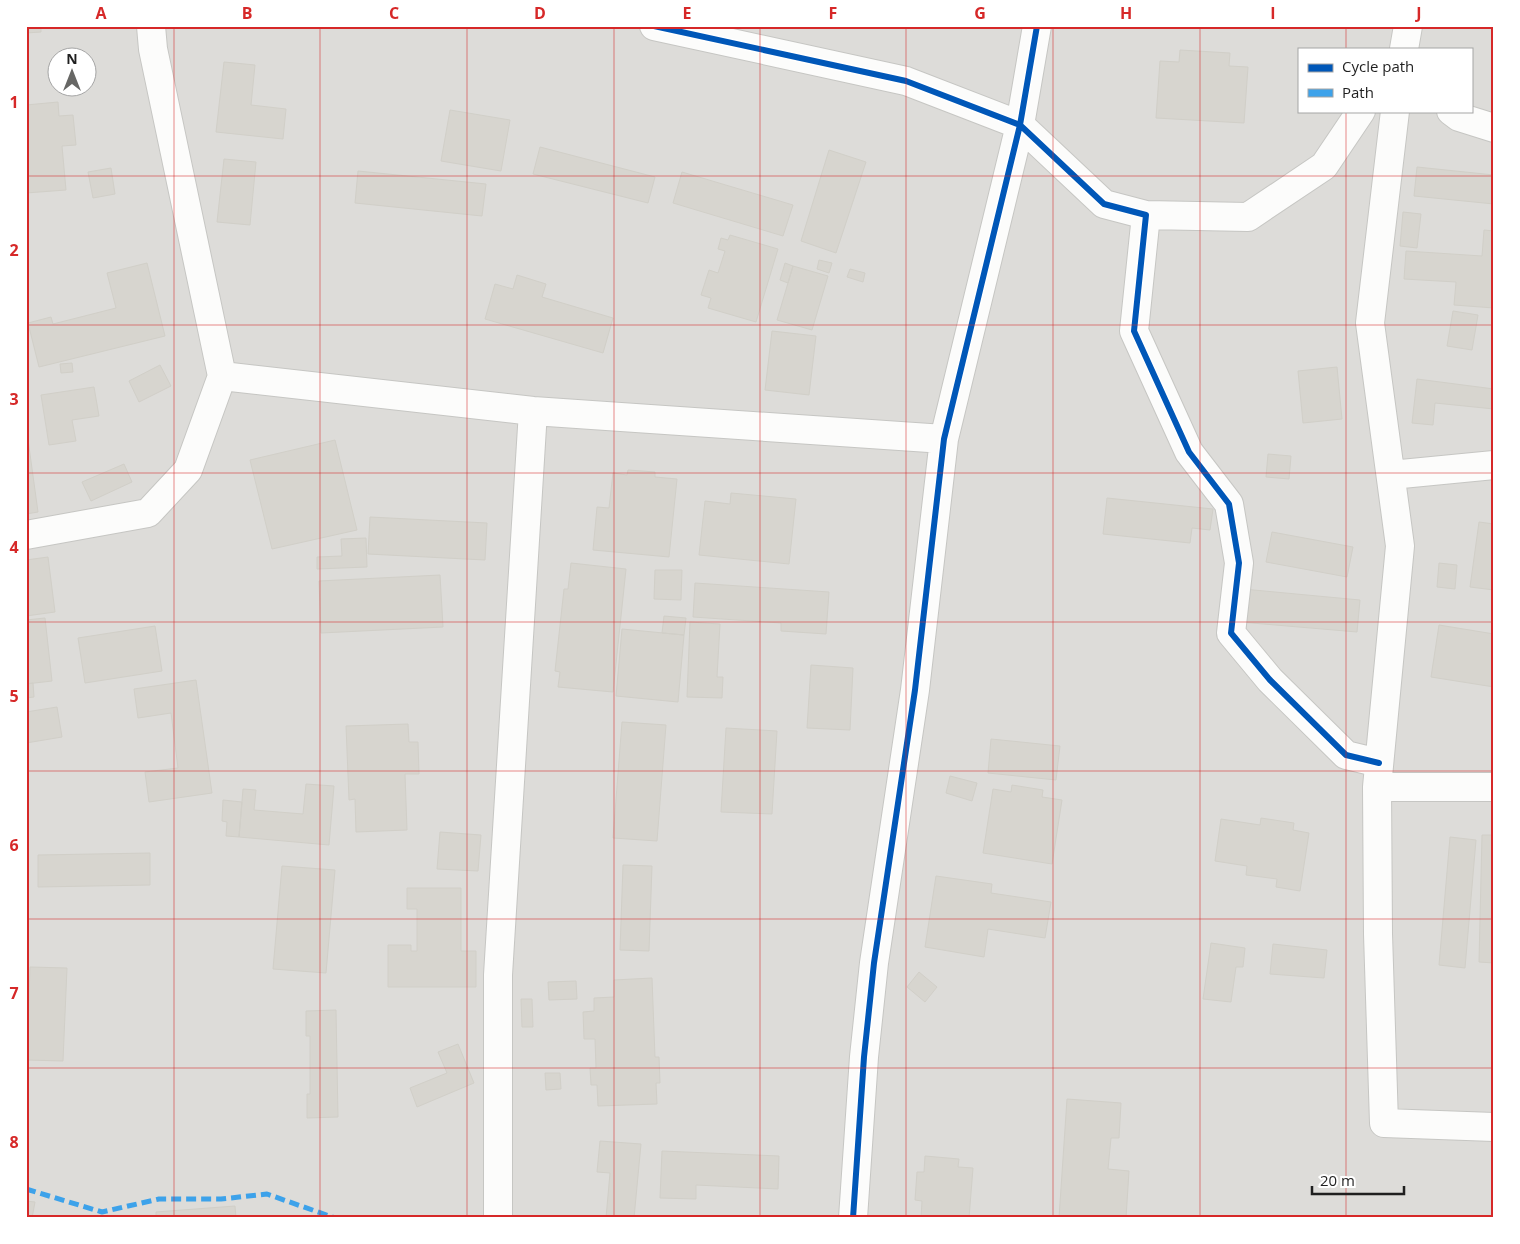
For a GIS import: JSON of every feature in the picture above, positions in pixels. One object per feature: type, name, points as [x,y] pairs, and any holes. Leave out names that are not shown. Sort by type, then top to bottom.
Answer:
[{"type":"street","points":[[26,535],[148,513],[188,470],[222,376],[153,49],[151,26]]},
{"type":"street","points":[[654,26],[906,81],[1020,125],[1104,204],[1146,216],[1248,217],[1324,166],[1360,112]]},
{"type":"street","points":[[853,1218],[864,1057],[874,963],[915,690],[944,439],[1020,125],[1037,26]]},
{"type":"street","points":[[1404,48],[1408,26]]},
{"type":"street","points":[[1395,112],[1370,323],[1400,546],[1378,775],[1378,934],[1384,1123],[1494,1127]]},
{"type":"street","points":[[1452,112],[1459,117],[1494,128]]},
{"type":"street","points":[[1146,216],[1134,331],[1190,452],[1229,504],[1239,563],[1231,633],[1270,680],[1346,755],[1378,775],[1494,787]]},
{"type":"street","points":[[222,376],[534,411],[944,439]]},
{"type":"street","points":[[498,1218],[498,975],[534,411]]},
{"type":"street","points":[[1390,475],[1494,465]]},
{"type":"shaded area","points":[[26,26],[1494,26],[1494,1218],[26,1218]]},
{"type":"building","points":[[26,26],[41,26],[41,32],[26,33]]},
{"type":"building","points":[[1180,50],[1230,53],[1229,66],[1248,67],[1244,123],[1156,118],[1160,61],[1179,62]]},
{"type":"building","points":[[224,62],[255,65],[251,105],[286,109],[283,139],[216,132]]},
{"type":"building","points":[[58,102],[59,116],[73,115],[76,145],[62,146],[66,190],[26,193],[26,105]]},
{"type":"building","points":[[450,110],[510,120],[501,171],[441,161]]},
{"type":"building","points":[[540,147],[655,177],[648,203],[533,174]]},
{"type":"building","points":[[829,150],[866,162],[836,253],[801,241]]},
{"type":"building","points":[[224,159],[256,162],[250,225],[217,222]]},
{"type":"building","points":[[1417,167],[1494,175],[1494,204],[1414,196]]},
{"type":"building","points":[[111,168],[115,194],[93,198],[88,172]]},
{"type":"building","points":[[358,171],[486,184],[482,216],[355,203]]},
{"type":"building","points":[[682,172],[793,205],[783,236],[673,203]]},
{"type":"building","points":[[1403,212],[1421,214],[1417,248],[1400,246]]},
{"type":"building","points":[[1484,230],[1494,231],[1494,308],[1454,305],[1456,282],[1404,279],[1406,251],[1482,256]]},
{"type":"building","points":[[730,235],[778,249],[756,322],[708,308],[711,298],[701,295],[709,270],[718,273],[725,251],[718,249],[721,238],[728,240]]},
{"type":"building","points":[[819,260],[832,263],[829,273],[817,269]]},
{"type":"building","points":[[147,263],[165,336],[39,367],[28,323],[51,317],[53,324],[116,308],[107,273]]},
{"type":"building","points":[[785,263],[793,266],[788,283],[780,280]]},
{"type":"building","points":[[793,266],[828,276],[812,330],[777,320]]},
{"type":"building","points":[[850,269],[865,273],[863,282],[847,277]]},
{"type":"building","points":[[517,275],[546,284],[542,297],[613,318],[603,353],[485,319],[495,284],[513,289]]},
{"type":"building","points":[[1453,311],[1478,315],[1472,350],[1447,346]]},
{"type":"building","points":[[772,331],[816,336],[809,395],[765,390]]},
{"type":"building","points":[[72,363],[73,372],[61,373],[60,364]]},
{"type":"building","points":[[160,365],[171,386],[139,402],[129,381]]},
{"type":"building","points":[[1337,367],[1342,419],[1303,423],[1298,371]]},
{"type":"building","points":[[1417,379],[1494,389],[1494,409],[1435,403],[1433,425],[1412,423]]},
{"type":"building","points":[[94,387],[99,416],[72,420],[76,441],[49,445],[41,395]]},
{"type":"building","points":[[26,425],[38,512],[26,514]]},
{"type":"building","points":[[335,440],[357,530],[272,549],[250,460]]},
{"type":"building","points":[[1268,454],[1291,456],[1289,479],[1266,477]]},
{"type":"building","points":[[124,464],[132,482],[91,501],[82,482]]},
{"type":"building","points":[[628,470],[655,472],[655,477],[677,479],[669,557],[593,550],[597,507],[609,508],[613,473],[627,475]]},
{"type":"building","points":[[731,493],[796,499],[789,564],[699,555],[705,501],[730,504]]},
{"type":"building","points":[[1107,498],[1213,509],[1210,530],[1192,528],[1190,543],[1103,534]]},
{"type":"building","points":[[370,517],[487,523],[485,560],[368,554]]},
{"type":"building","points":[[1479,522],[1494,524],[1494,590],[1470,587]]},
{"type":"building","points":[[1272,532],[1353,547],[1347,577],[1266,562]]},
{"type":"building","points":[[366,538],[367,567],[317,569],[317,557],[342,556],[341,539]]},
{"type":"building","points":[[48,557],[55,612],[26,616],[26,560]]},
{"type":"building","points":[[571,563],[626,569],[613,692],[558,687],[560,672],[555,671],[564,589],[568,589]]},
{"type":"building","points":[[1439,563],[1457,565],[1455,589],[1437,587]]},
{"type":"building","points":[[655,570],[682,570],[681,600],[654,599]]},
{"type":"building","points":[[440,575],[443,627],[321,633],[319,581]]},
{"type":"building","points":[[695,583],[829,592],[826,634],[781,631],[781,623],[693,617]]},
{"type":"building","points":[[1243,589],[1360,600],[1357,632],[1240,622]]},
{"type":"building","points":[[664,616],[686,618],[684,635],[662,633]]},
{"type":"building","points":[[45,618],[52,681],[26,684],[26,620]]},
{"type":"building","points":[[690,622],[720,624],[717,677],[723,677],[722,698],[687,697]]},
{"type":"building","points":[[1439,625],[1494,634],[1494,687],[1431,677]]},
{"type":"building","points":[[155,626],[162,671],[85,683],[78,638]]},
{"type":"building","points":[[622,629],[684,635],[678,702],[616,696]]},
{"type":"building","points":[[811,665],[853,668],[850,730],[807,728]]},
{"type":"building","points":[[196,680],[212,793],[149,802],[145,772],[178,768],[171,713],[138,718],[134,689]]},
{"type":"building","points":[[33,683],[34,697],[26,698],[26,684]]},
{"type":"building","points":[[57,707],[62,737],[26,743],[26,712]]},
{"type":"building","points":[[622,722],[666,725],[657,841],[613,838]]},
{"type":"building","points":[[408,724],[409,742],[418,742],[419,774],[405,774],[407,830],[356,832],[355,799],[349,800],[346,726]]},
{"type":"building","points":[[726,728],[777,731],[772,814],[721,812]]},
{"type":"building","points":[[991,739],[1060,746],[1056,780],[988,773]]},
{"type":"building","points":[[950,776],[977,783],[972,801],[946,793]]},
{"type":"building","points":[[306,784],[334,786],[329,845],[239,837],[243,789],[256,790],[254,810],[303,814]]},
{"type":"building","points":[[1012,785],[1043,790],[1042,797],[1062,800],[1052,864],[983,853],[993,789],[1011,792]]},
{"type":"building","points":[[223,800],[242,802],[239,837],[226,836],[227,822],[222,821]]},
{"type":"building","points":[[1261,818],[1294,823],[1293,830],[1309,833],[1300,891],[1276,887],[1277,879],[1246,875],[1247,866],[1215,861],[1221,819],[1260,825]]},
{"type":"building","points":[[440,832],[481,835],[478,871],[437,869]]},
{"type":"building","points":[[1482,835],[1494,835],[1494,963],[1479,962]]},
{"type":"building","points":[[1450,837],[1476,840],[1465,968],[1439,965]]},
{"type":"building","points":[[150,853],[150,885],[38,887],[38,855]]},
{"type":"building","points":[[623,865],[652,866],[649,951],[620,950]]},
{"type":"building","points":[[282,866],[335,870],[326,973],[273,969]]},
{"type":"building","points":[[936,876],[992,884],[991,893],[1051,902],[1045,938],[988,929],[984,957],[925,947]]},
{"type":"building","points":[[407,888],[461,888],[461,951],[476,951],[476,987],[388,987],[388,945],[411,945],[411,951],[417,951],[417,909],[407,909]]},
{"type":"building","points":[[1211,943],[1245,948],[1243,967],[1236,967],[1231,1002],[1203,999]]},
{"type":"building","points":[[1273,944],[1327,950],[1324,978],[1270,974]]},
{"type":"building","points":[[30,967],[67,968],[63,1061],[27,1060]]},
{"type":"building","points":[[919,972],[937,987],[925,1002],[907,987]]},
{"type":"building","points":[[652,978],[655,1057],[659,1057],[660,1083],[656,1083],[657,1104],[598,1106],[597,1085],[591,1085],[590,1068],[596,1068],[595,1039],[584,1039],[583,1012],[594,1011],[594,998],[614,997],[614,980]]},
{"type":"building","points":[[576,981],[577,999],[549,1000],[548,982]]},
{"type":"building","points":[[521,999],[532,999],[533,1027],[522,1027]]},
{"type":"building","points":[[336,1010],[338,1117],[307,1118],[307,1094],[310,1094],[310,1036],[306,1036],[306,1011]]},
{"type":"building","points":[[458,1044],[474,1083],[417,1107],[410,1088],[447,1073],[438,1052]]},
{"type":"building","points":[[545,1073],[560,1073],[561,1089],[546,1090]]},
{"type":"building","points":[[1067,1099],[1121,1103],[1119,1138],[1111,1138],[1108,1169],[1129,1171],[1126,1218],[1059,1218]]},
{"type":"building","points":[[600,1141],[641,1144],[634,1218],[606,1218],[610,1173],[597,1172]]},
{"type":"building","points":[[662,1151],[779,1156],[778,1189],[696,1185],[696,1199],[660,1198]]},
{"type":"building","points":[[925,1156],[959,1159],[958,1167],[973,1168],[969,1218],[921,1218],[922,1201],[915,1200],[917,1172],[924,1172]]},
{"type":"building","points":[[26,1201],[35,1202],[32,1218],[26,1218]]},
{"type":"building","points":[[235,1206],[236,1218],[156,1218],[156,1212]]},
{"type":"marked path","points":[[26,1189],[102,1212],[159,1199],[221,1199],[267,1194],[335,1218]]},
{"type":"cycle path","points":[[654,26],[906,81],[1020,125],[1104,204],[1146,215],[1134,331],[1189,452],[1229,504],[1239,563],[1231,633],[1270,680],[1346,755],[1379,763]]},
{"type":"cycle path","points":[[853,1218],[864,1057],[874,963],[915,690],[944,439],[1020,125],[1037,26]]}]
